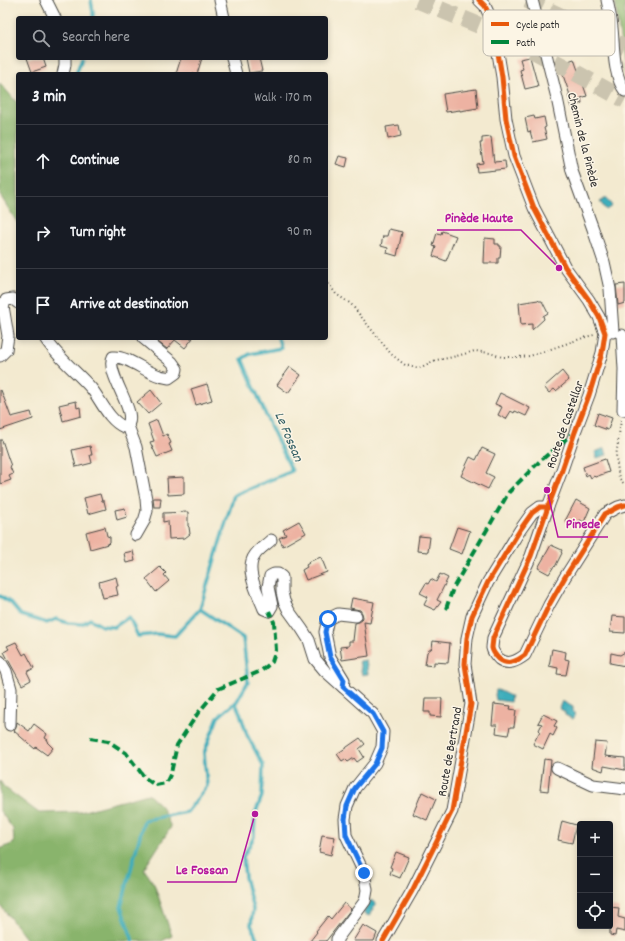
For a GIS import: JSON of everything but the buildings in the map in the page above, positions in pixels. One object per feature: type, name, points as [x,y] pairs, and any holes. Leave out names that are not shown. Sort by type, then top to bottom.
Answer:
[{"type":"street","points":[[46,0],[54,16]]},
{"type":"street","points":[[220,0],[224,16]]},
{"type":"street","points":[[479,0],[487,10]]},
{"type":"street","name":"Chemin de la Pinède","points":[[532,0],[535,10]]},
{"type":"street","points":[[607,0],[609,10]]},
{"type":"street","points":[[498,56],[506,119],[514,156],[534,208],[565,267],[589,300],[599,317],[616,334],[624,369],[623,410]]},
{"type":"street","name":"Chemin de la Pinède","points":[[547,56],[572,171],[604,262],[610,289],[616,334]]},
{"type":"street","points":[[614,56],[616,70],[625,90]]},
{"type":"street","points":[[64,72],[65,60]]},
{"type":"street","points":[[232,60],[236,72]]},
{"type":"street","points":[[0,356],[6,350],[8,336],[3,306],[6,300],[13,299],[16,301]]},
{"type":"street","name":"Route de Castellar","points":[[616,334],[602,353],[589,395],[530,556],[493,638],[492,647],[495,655],[503,662],[511,663],[519,660],[525,655],[549,605],[605,514],[618,507],[625,506]]},
{"type":"street","points":[[46,340],[51,347],[91,388],[112,418],[124,427],[128,426]]},
{"type":"street","points":[[136,534],[144,522],[147,512],[146,499],[136,447],[128,426],[131,418],[118,387],[111,366],[111,360],[113,357],[125,359],[159,376],[169,378],[176,373],[177,369],[168,359],[145,340]]},
{"type":"street","name":"Route de Bertrand","points":[[383,941],[412,891],[452,811],[471,704],[465,664],[467,638],[472,616],[488,582],[520,530],[532,513],[540,506],[548,507]]},
{"type":"street","points":[[271,540],[254,555],[250,566],[253,581],[264,609],[269,611],[272,606],[268,587],[270,576],[278,574],[282,577],[282,592],[284,601],[309,640],[315,659],[325,671],[373,714],[383,732],[382,748],[375,764],[355,788],[347,806],[345,819],[346,835],[364,873],[367,890],[365,901],[337,941]]},
{"type":"street","points":[[343,687],[344,680],[330,657],[325,632],[328,619],[338,614],[356,616]]},
{"type":"street","points":[[0,661],[6,672],[11,689],[10,725]]},
{"type":"street","points":[[557,768],[593,785],[625,789]]},
{"type":"path","points":[[328,283],[336,294],[351,304],[391,354],[405,365],[420,368],[436,360],[475,352],[490,353],[502,357],[530,356],[586,337],[616,334]]},
{"type":"path","points":[[623,410],[616,457],[619,478],[625,485]]},
{"type":"green space","points":[[615,0],[625,0],[625,75]]},
{"type":"green space","points":[[0,83],[16,102],[16,221],[0,195]]},
{"type":"green space","points":[[0,781],[4,787],[39,813],[80,812],[148,794],[161,806],[171,827],[144,869],[154,884],[172,936],[162,941],[28,941],[0,905],[0,849],[14,843],[13,829],[0,811]]},
{"type":"water","points":[[606,198],[612,206],[606,210],[600,202]]},
{"type":"water","points":[[605,448],[607,455],[597,458],[595,452]]},
{"type":"water","points":[[366,660],[368,674],[362,675],[359,661]]},
{"type":"water","points":[[496,690],[511,696],[510,702],[496,700]]},
{"type":"water","points":[[562,701],[573,707],[575,716],[573,719],[565,715],[565,712],[559,708]]},
{"type":"water","points":[[371,900],[376,904],[369,916],[363,913]]},
{"type":"waterway","name":"Le Fossan","points":[[91,0],[93,16]]},
{"type":"waterway","name":"Le Fossan","points":[[77,72],[81,60]]},
{"type":"waterway","name":"Le Fossan","points":[[0,596],[11,603],[21,615],[47,623],[56,619],[68,623],[82,624],[90,619],[102,626],[114,627],[129,617],[138,636],[157,634],[175,636],[200,609],[234,495],[292,471],[271,427],[242,359],[250,354],[281,348],[279,340]]},
{"type":"waterway","points":[[133,941],[121,907],[144,820],[187,812],[207,786],[204,753],[218,717],[237,701],[248,682],[243,638],[200,609]]},
{"type":"waterway","name":"Le Fossan","points":[[235,702],[247,735],[263,765],[262,796],[255,814],[254,837],[243,857],[245,877],[253,909],[251,925],[258,941]]},
{"type":"tunnel","points":[[417,0],[483,27]]},
{"type":"tunnel","points":[[527,0],[548,10]]},
{"type":"tunnel","points":[[615,42],[625,47]]},
{"type":"tunnel","points":[[543,56],[625,100]]},
{"type":"marked path","points":[[446,609],[453,588],[509,492],[539,462],[573,433]]},
{"type":"marked path","points":[[90,738],[108,741],[126,753],[145,778],[155,785],[166,783],[171,773],[177,745],[198,713],[218,689],[261,671],[272,662],[276,650],[274,622],[269,611]]},
{"type":"cycle path","points":[[479,0],[487,10]]},
{"type":"cycle path","points":[[498,56],[506,119],[514,156],[534,208],[565,267],[589,300],[599,317],[605,333],[602,353],[589,395],[531,556],[493,638],[492,650],[499,659],[506,662],[512,662],[525,655],[549,605],[605,514],[625,505]]},
{"type":"cycle path","points":[[383,941],[412,891],[452,811],[471,704],[465,664],[467,638],[472,616],[488,582],[520,530],[532,513],[540,507],[548,507]]},
{"type":"place","name":"Pinède Haute","points":[[559,268]]},
{"type":"place","name":"Pinede","points":[[547,490]]},
{"type":"place","name":"Le Fossan","points":[[255,814]]},
{"type":"route","points":[[328,619],[325,632],[330,657],[344,680],[343,687],[373,714],[383,732],[382,748],[375,764],[355,788],[347,806],[345,819],[346,835],[364,873]]}]
